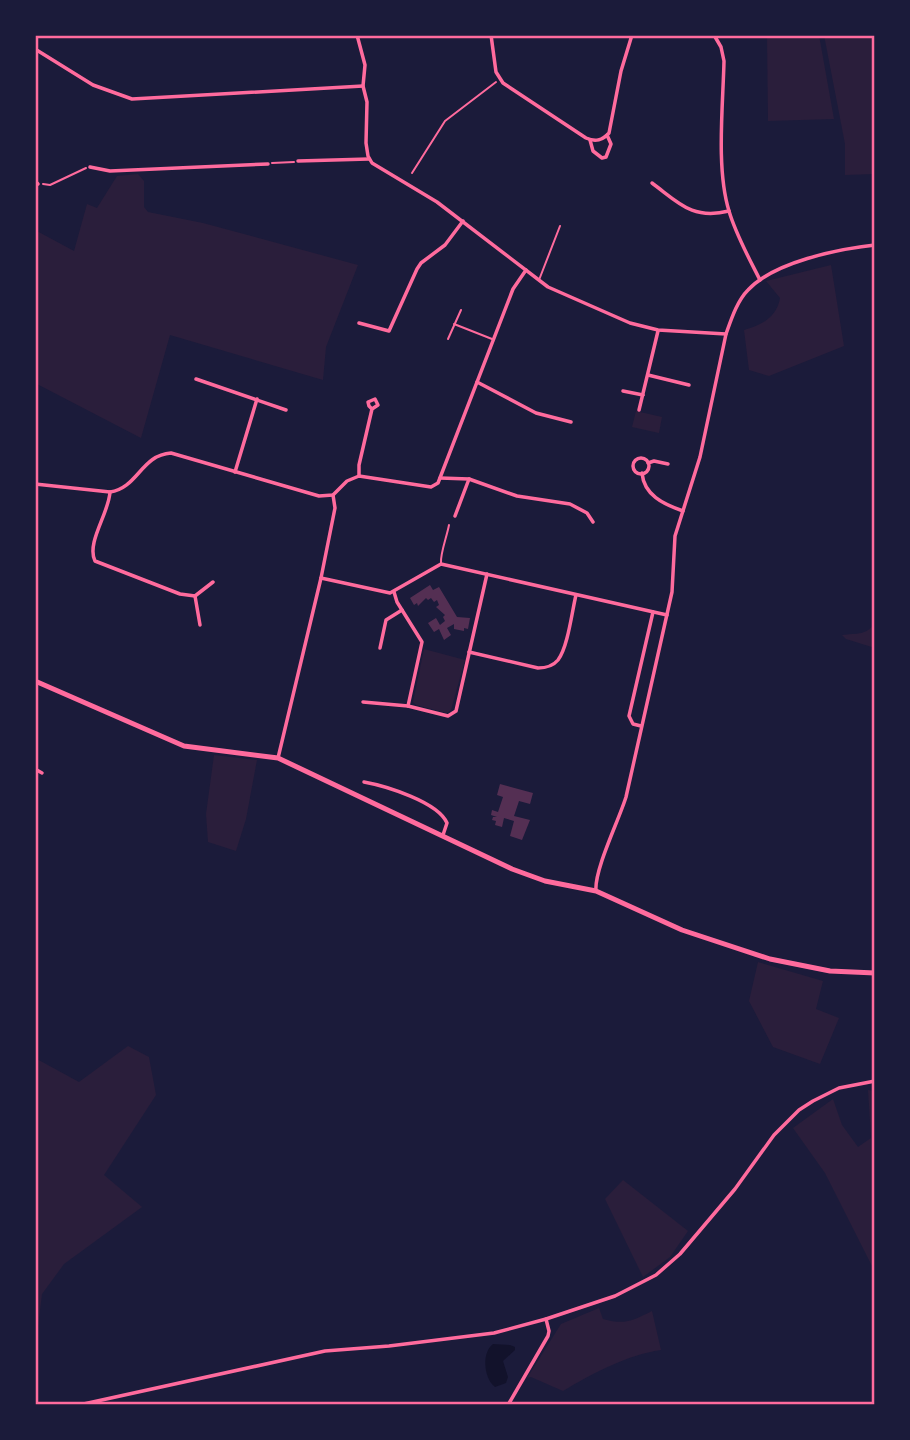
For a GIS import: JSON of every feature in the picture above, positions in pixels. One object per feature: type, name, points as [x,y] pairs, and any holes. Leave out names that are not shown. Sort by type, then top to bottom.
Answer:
[{"type":"main road","points":[[35,683],[184,746],[278,758],[512,869],[545,881],[596,891],[682,930],[770,960],[830,971],[875,973]]},
{"type":"street","points":[[358,35],[365,65],[363,86],[367,102],[366,144],[369,159],[381,170],[437,202],[539,281],[630,323],[658,330],[726,334]]},
{"type":"street","points":[[491,35],[496,72],[507,87],[590,140],[600,140],[607,135]]},
{"type":"street","points":[[590,140],[591,148],[603,158],[609,154],[611,148],[607,135],[632,35]]},
{"type":"street","points":[[714,35],[723,53],[723,171],[729,211],[760,280]]},
{"type":"street","points":[[35,49],[93,85],[132,99],[363,86]]},
{"type":"street","points":[[298,161],[369,159]]},
{"type":"street","points":[[90,167],[110,171],[268,164]]},
{"type":"street","points":[[652,183],[693,212],[710,215],[729,211]]},
{"type":"street","points":[[359,323],[389,331],[421,263],[445,245],[463,221]]},
{"type":"street","points":[[596,891],[596,876],[626,797],[667,615],[673,582],[673,545],[700,457],[726,334],[744,295],[760,280],[786,267],[832,251],[875,245]]},
{"type":"street","points":[[35,484],[110,492],[124,488],[135,480],[150,460],[163,454],[176,454],[327,497],[333,495],[347,481],[359,476],[426,488],[435,486],[513,289],[526,270]]},
{"type":"street","points":[[639,410],[658,330]]},
{"type":"street","points":[[648,375],[689,385]]},
{"type":"street","points":[[196,379],[286,410]]},
{"type":"street","points":[[476,382],[536,413],[571,422]]},
{"type":"street","points":[[623,391],[643,395]]},
{"type":"street","points":[[235,472],[257,399]]},
{"type":"street","points":[[359,476],[372,409]]},
{"type":"street","points":[[642,473],[634,470],[634,463],[642,458],[648,463]]},
{"type":"street","points":[[648,463],[654,461],[668,464]]},
{"type":"street","points":[[642,473],[648,468],[648,463]]},
{"type":"street","points":[[642,473],[647,491],[664,504],[682,511]]},
{"type":"street","points":[[440,478],[469,479],[517,496],[570,504],[587,513],[593,522]]},
{"type":"street","points":[[455,516],[469,479]]},
{"type":"street","points":[[110,492],[108,507],[92,549],[93,558],[99,564],[180,594],[195,596],[213,582]]},
{"type":"street","points":[[278,758],[321,578],[335,508],[333,495]]},
{"type":"street","points":[[321,578],[394,592],[441,564],[667,615]]},
{"type":"street","points":[[363,702],[408,706],[448,716],[454,713],[487,574]]},
{"type":"street","points":[[394,592],[422,642],[408,706]]},
{"type":"street","points":[[469,652],[538,668],[556,663],[562,653],[576,594]]},
{"type":"street","points":[[195,596],[200,625]]},
{"type":"street","points":[[380,648],[386,620],[402,610]]},
{"type":"street","points":[[641,726],[633,723],[629,716],[653,612]]},
{"type":"street","points":[[35,769],[42,773]]},
{"type":"street","points":[[364,782],[414,798],[443,816],[447,823],[443,835]]},
{"type":"street","points":[[79,1405],[326,1351],[475,1336],[546,1320],[615,1296],[656,1275],[680,1254],[715,1214],[786,1121],[824,1094],[850,1085],[875,1081]]},
{"type":"street","points":[[508,1405],[548,1336],[546,1320]]},
{"type":"lane","points":[[539,281],[560,226]]},
{"type":"lane","points":[[448,339],[461,310]]},
{"type":"lane","points":[[454,324],[492,339]]},
{"type":"lane","points":[[441,564],[440,558],[449,525]]},
{"type":"path","points":[[412,173],[445,121],[500,79]]},
{"type":"path","points":[[268,164],[298,161]]},
{"type":"path","points":[[36,182],[50,185],[90,167]]},
{"type":"shaded area","points":[[767,35],[819,35],[834,119],[768,121]]},
{"type":"shaded area","points":[[824,35],[875,35],[875,174],[845,175],[845,144]]},
{"type":"shaded area","points":[[138,174],[144,181],[144,207],[148,212],[203,223],[358,265],[326,347],[323,380],[170,335],[141,438],[35,383],[35,230],[74,251],[87,204],[97,208],[117,176]]},
{"type":"shaded area","points":[[831,265],[844,346],[769,376],[749,370],[744,330],[768,319],[776,310],[780,298],[766,281]]},
{"type":"shaded area","points":[[636,411],[662,417],[659,433],[632,427]]},
{"type":"shaded area","points":[[875,621],[875,648],[846,639],[842,635],[866,631]]},
{"type":"shaded area","points":[[424,649],[465,660],[451,710],[447,713],[413,702]]},
{"type":"shaded area","points":[[214,755],[257,760],[246,819],[236,851],[208,842],[206,814]]},
{"type":"shaded area","points":[[758,962],[823,981],[816,1009],[839,1018],[820,1064],[773,1047],[749,1001]]},
{"type":"shaded area","points":[[128,1046],[149,1057],[156,1095],[104,1175],[142,1207],[64,1264],[42,1294],[35,1352],[35,1058],[79,1082]]},
{"type":"shaded area","points":[[868,1090],[875,1091],[875,1272],[825,1173],[793,1128],[833,1099],[842,1125],[858,1147],[871,1138]]},
{"type":"shaded area","points":[[623,1180],[688,1231],[670,1257],[643,1277],[605,1199]]},
{"type":"shaded area","points":[[599,1308],[603,1319],[617,1322],[634,1320],[652,1311],[661,1350],[610,1366],[563,1391],[531,1377],[527,1378],[561,1324]]},
{"type":"shaded area","points":[[493,1344],[515,1347],[503,1361],[508,1377],[506,1383],[495,1387],[488,1378],[485,1366],[487,1353]]},
{"type":"building","points":[[430,585],[433,590],[439,587],[457,617],[470,618],[468,629],[454,629],[454,624],[447,628],[451,635],[444,640],[439,629],[434,632],[428,623],[436,618],[440,625],[445,621],[445,615],[436,607],[439,605],[437,600],[434,602],[431,598],[426,598],[418,606],[417,603],[414,605],[410,598]]},
{"type":"building","points":[[500,784],[533,793],[530,804],[519,801],[514,816],[530,820],[522,840],[510,836],[514,821],[504,818],[502,827],[495,825],[496,821],[492,820],[497,817],[491,815],[492,810],[498,812],[503,797],[497,795]]}]
